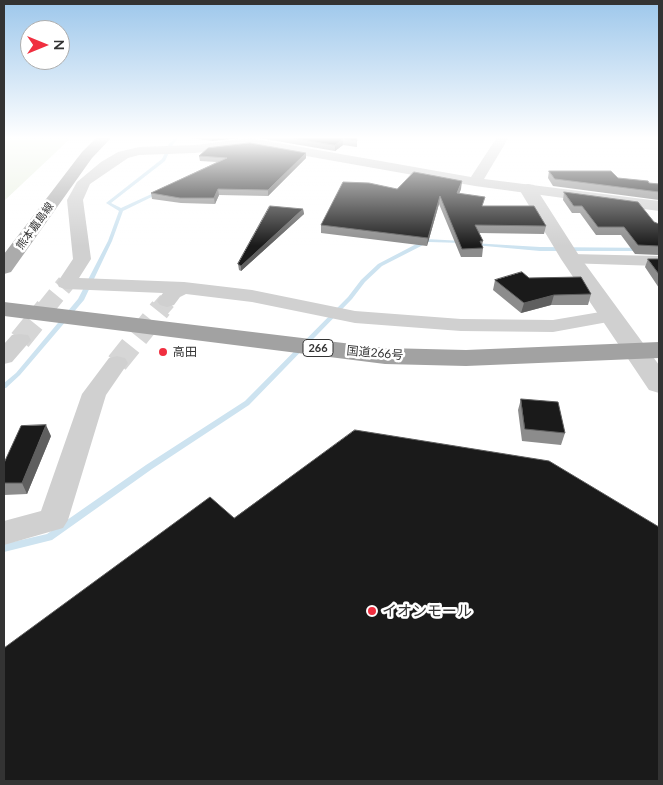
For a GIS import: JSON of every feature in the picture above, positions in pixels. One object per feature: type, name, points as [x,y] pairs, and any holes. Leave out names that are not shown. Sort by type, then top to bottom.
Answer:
[{"type":"highway","name":"国道266号","points":[[4,309],[385,356],[466,358],[647,351]]},
{"type":"main road","name":"熊本嘉島線","points":[[4,268],[73,174]]},
{"type":"street","points":[[95,174],[84,182],[75,200],[82,259],[66,283],[184,288],[252,296],[355,317],[441,323],[553,326],[612,316]]},
{"type":"street","points":[[428,174],[475,182],[640,203],[657,213]]},
{"type":"street","points":[[475,182],[480,174]]},
{"type":"street","points":[[528,189],[571,259],[612,316],[647,351],[659,384]]},
{"type":"street","points":[[571,259],[659,261]]},
{"type":"street","points":[[167,301],[173,293],[184,288]]},
{"type":"street","points":[[4,358],[20,340]]},
{"type":"street","points":[[4,533],[53,520],[94,394],[117,363]]},
{"type":"green space","points":[[4,174],[33,174],[4,201]]},
{"type":"building","points":[[193,174],[285,174],[268,190],[218,189],[214,198],[180,198],[151,193]]},
{"type":"building","points":[[412,174],[423,174],[462,181],[457,193],[485,197],[482,206],[534,206],[546,226],[475,225],[483,241],[480,241],[483,248],[462,249],[440,196],[428,238],[321,225],[343,182],[369,183],[397,189]]},
{"type":"building","points":[[551,174],[614,174],[618,178],[659,184],[659,192],[555,179]]},
{"type":"building","points":[[564,192],[638,202],[654,222],[659,224],[659,246],[638,245],[624,227],[598,227],[582,206],[574,206]]},
{"type":"building","points":[[270,206],[303,209],[241,266],[238,264]]},
{"type":"building","points":[[648,259],[659,259],[659,274]]},
{"type":"building","points":[[522,272],[529,278],[581,277],[591,294],[554,295],[524,303],[495,280]]},
{"type":"building","points":[[521,399],[558,402],[565,433],[525,429]]},
{"type":"building","points":[[46,425],[22,483],[4,483],[4,463],[21,426]]},
{"type":"building","name":"イオンモール","points":[[355,430],[549,461],[659,527],[659,781],[4,781],[4,648],[210,497],[234,518]]},
{"type":"waterway","points":[[121,210],[108,203],[146,174]]},
{"type":"waterway","points":[[121,210],[160,192]]},
{"type":"waterway","points":[[4,386],[18,374],[81,300],[110,241],[121,210]]},
{"type":"waterway","points":[[4,548],[49,537],[149,467],[247,403],[380,265],[428,240],[463,242]]},
{"type":"waterway","points":[[474,244],[540,249],[659,250]]},
{"type":"tunnel","points":[[45,309],[66,283]]},
{"type":"tunnel","points":[[160,309],[167,301]]},
{"type":"tunnel","points":[[20,340],[46,308]]},
{"type":"tunnel","points":[[117,363],[161,308]]},
{"type":"place","name":"高田","points":[[163,352]]},
{"type":"place","name":"イオンモール","points":[[372,611]]}]
